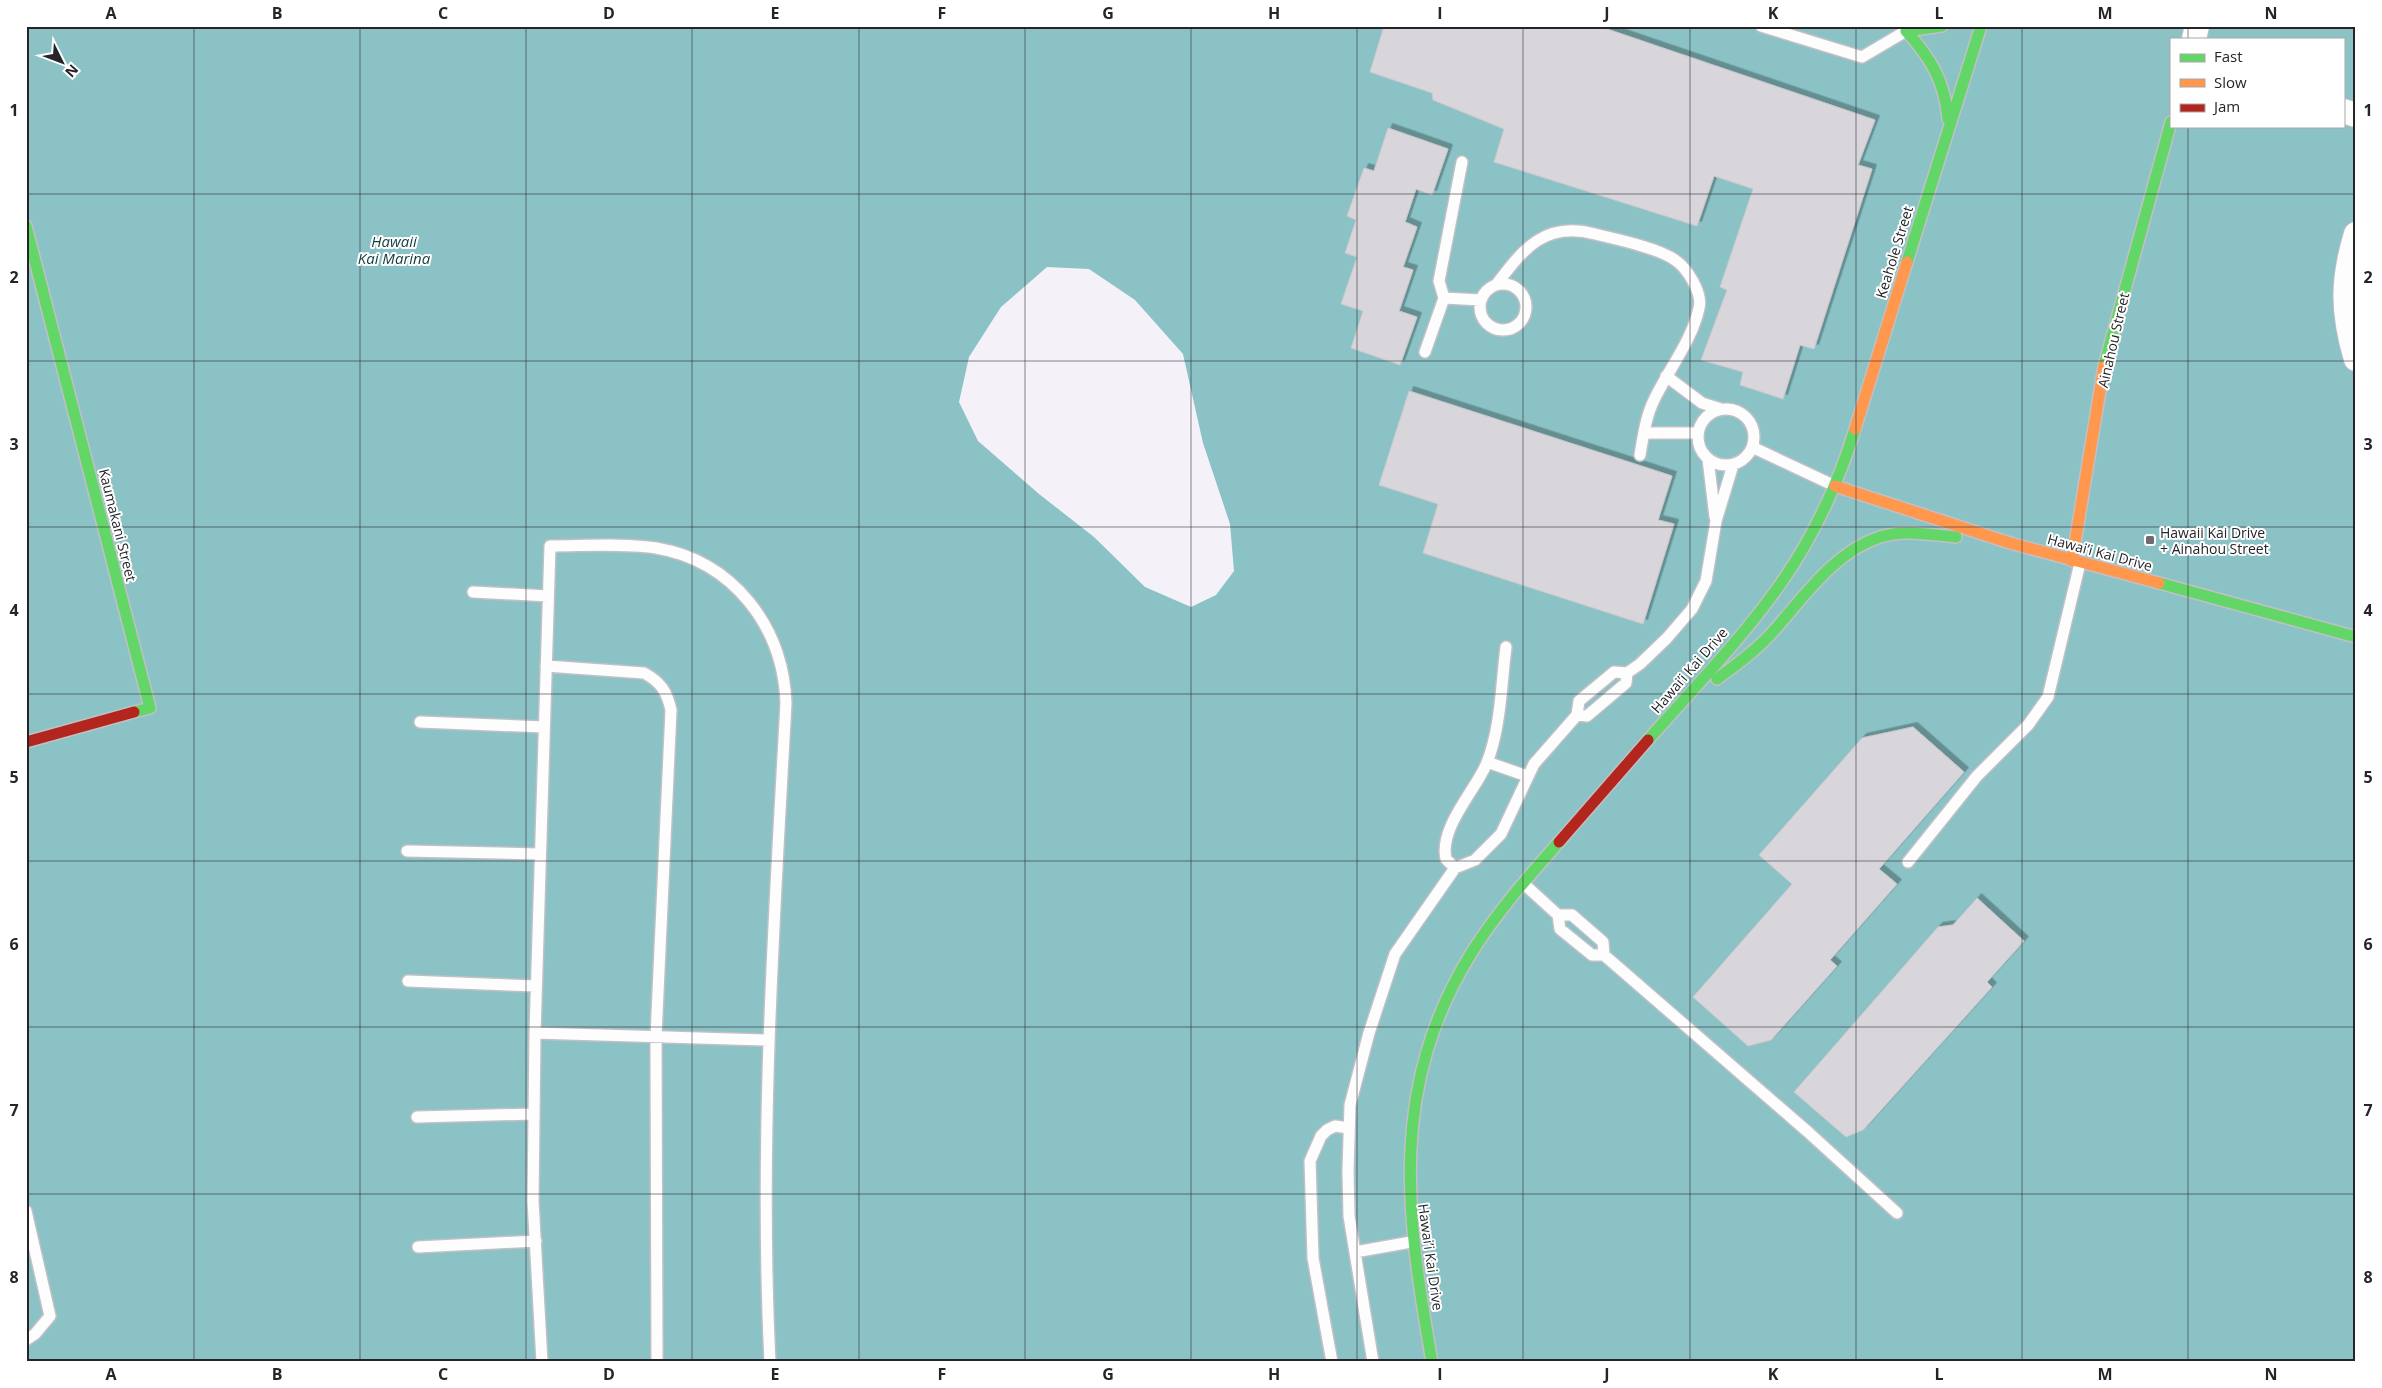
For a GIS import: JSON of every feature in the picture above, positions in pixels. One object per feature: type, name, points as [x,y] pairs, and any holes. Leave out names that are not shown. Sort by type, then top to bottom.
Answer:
[{"type":"main road","points":[[1906,31],[1942,26]]},
{"type":"main road","name":"Keahole Street","points":[[1835,486],[1845,462],[1981,26]]},
{"type":"main road","points":[[1906,31],[1934,64],[1944,84],[1948,102],[1949,127]]},
{"type":"main road","name":"Ainahou Street","points":[[2076,562],[2106,355],[2170,126]]},
{"type":"main road","name":"Kaumakani Street","points":[[26,226],[150,708],[26,742]]},
{"type":"main road","name":"Hawai’i Kai Drive","points":[[1432,1362],[1409,1224],[1409,1156],[1418,1087],[1427,1054],[1442,1013],[1468,959],[1487,930],[1524,884],[1779,586],[1835,486],[2010,543],[2076,562],[2162,583],[2356,638]]},
{"type":"main road","points":[[1672,712],[1755,650],[1837,563],[1865,543],[1880,537],[1905,533],[2010,543]]},
{"type":"street","points":[[2356,234],[2347,267],[2344,305],[2348,332],[2356,359]]},
{"type":"lane","points":[[1761,26],[1862,57],[1906,31]]},
{"type":"lane","points":[[1425,352],[1444,298],[1439,281],[1462,162]]},
{"type":"lane","points":[[1496,284],[1512,285],[1523,296],[1526,310],[1518,324],[1505,330],[1490,327],[1481,315],[1481,300],[1490,288],[1496,284],[1520,253],[1545,235],[1582,230],[1633,244],[1674,259],[1694,280],[1700,307],[1687,339],[1652,402],[1640,455]]},
{"type":"lane","points":[[1444,298],[1481,300]]},
{"type":"lane","points":[[1666,376],[1702,403],[1740,413],[1748,419],[1752,428],[1752,447],[1741,461],[1733,465],[1724,466],[1708,459]]},
{"type":"lane","points":[[1716,522],[1708,459],[1698,445],[1698,433],[1704,419],[1712,412],[1721,409]]},
{"type":"lane","points":[[1644,433],[1698,433]]},
{"type":"lane","points":[[1752,447],[1835,486]]},
{"type":"lane","points":[[1373,1362],[1350,1216],[1349,1128],[1352,1096],[1369,1034],[1395,954],[1455,868],[1475,860],[1501,834],[1534,764],[1577,715],[1579,701],[1614,672],[1627,673],[1640,664],[1668,638],[1692,609],[1706,581],[1716,522],[1733,465]]},
{"type":"lane","points":[[542,1362],[536,1241],[534,1114],[536,986],[550,546],[656,548],[693,559],[726,578],[754,606],[768,628],[781,664],[786,703],[768,1040],[767,1301],[770,1362]]},
{"type":"lane","points":[[1908,862],[1977,776],[2028,725],[2048,697],[2076,562]]},
{"type":"lane","points":[[473,592],[548,596]]},
{"type":"lane","points":[[1455,868],[1446,859],[1446,840],[1487,762],[1494,744],[1506,647]]},
{"type":"lane","points":[[546,666],[644,673],[658,683],[668,697],[671,710],[656,1036],[657,1362]]},
{"type":"lane","points":[[1577,715],[1587,716],[1618,690],[1626,683],[1627,673]]},
{"type":"lane","points":[[420,722],[544,727]]},
{"type":"lane","points":[[1487,762],[1527,776]]},
{"type":"lane","points":[[407,851],[540,854]]},
{"type":"lane","points":[[1524,884],[1558,915],[1572,916],[1603,942],[1604,955]]},
{"type":"lane","points":[[1558,915],[1560,929],[1592,955],[1604,955],[1808,1132],[1897,1213]]},
{"type":"lane","points":[[408,981],[536,986]]},
{"type":"lane","points":[[535,1033],[768,1040]]},
{"type":"lane","points":[[417,1117],[534,1114]]},
{"type":"lane","points":[[1332,1362],[1313,1258],[1310,1161],[1321,1136],[1327,1130],[1335,1126],[1349,1128]]},
{"type":"lane","points":[[26,1211],[50,1316],[35,1334],[26,1340]]},
{"type":"lane","points":[[418,1247],[536,1241]]},
{"type":"lane","points":[[1355,1252],[1412,1242]]},
{"type":"water","name":"Hawaii Kai Marina","points":[[26,26],[2356,26],[2356,1362],[26,1362]],"holes":[[[1047,267],[1089,269],[1135,300],[1183,354],[1203,443],[1230,524],[1234,571],[1216,595],[1191,607],[1145,587],[1094,537],[1039,494],[978,441],[959,402],[969,357],[1001,307]]]},
{"type":"building","points":[[1384,26],[1598,26],[1875,120],[1858,165],[1872,169],[1814,349],[1800,345],[1783,399],[1740,385],[1743,372],[1701,360],[1727,290],[1720,287],[1753,189],[1714,176],[1697,226],[1494,162],[1504,129],[1433,100],[1432,93],[1370,72]]},
{"type":"building","points":[[1388,128],[1448,149],[1432,195],[1416,189],[1405,222],[1417,227],[1403,267],[1413,270],[1399,311],[1417,317],[1400,365],[1351,348],[1363,311],[1341,304],[1357,257],[1345,253],[1356,220],[1347,216],[1364,168],[1374,171]]},
{"type":"building","points":[[1409,391],[1672,476],[1658,520],[1674,524],[1643,624],[1423,553],[1438,504],[1379,485]]},
{"type":"building","points":[[1913,727],[1964,772],[1879,869],[1897,884],[1830,960],[1837,966],[1771,1040],[1748,1046],[1693,997],[1792,884],[1759,855],[1862,738]]},
{"type":"building","points":[[1977,898],[2024,941],[1987,982],[1992,987],[1863,1130],[1846,1137],[1794,1092],[1938,927],[1953,925]]},
{"type":"traffic: fast","points":[[1906,31],[1942,26]]},
{"type":"traffic: fast","points":[[1907,262],[1981,26]]},
{"type":"traffic: fast","points":[[1906,31],[1923,51],[1935,71],[1944,93],[1948,119]]},
{"type":"traffic: fast","points":[[2104,366],[2170,126]]},
{"type":"traffic: fast","points":[[26,226],[150,708],[134,712]]},
{"type":"traffic: fast","points":[[1648,740],[1748,626],[1791,568],[1814,530],[1841,470],[1855,429]]},
{"type":"traffic: fast","points":[[1717,679],[1764,641],[1819,578],[1833,565],[1863,544],[1880,537],[1899,533],[1956,537]]},
{"type":"traffic: fast","points":[[2159,583],[2356,637]]},
{"type":"traffic: fast","points":[[1432,1362],[1415,1254],[1411,1203],[1411,1152],[1416,1102],[1427,1052],[1445,1002],[1472,952],[1502,909],[1559,842]]},
{"type":"traffic: slow","points":[[1855,429],[1907,262]]},
{"type":"traffic: slow","points":[[2072,561],[2104,366]]},
{"type":"traffic: slow","points":[[1835,486],[2010,543],[2159,583]]},
{"type":"traffic: jam","points":[[26,742],[134,712]]},
{"type":"traffic: jam","points":[[1559,842],[1648,740]]},
{"type":"place","name":"Hawaii Kai Drive + Ainahou Street","points":[[2150,540]]}]
